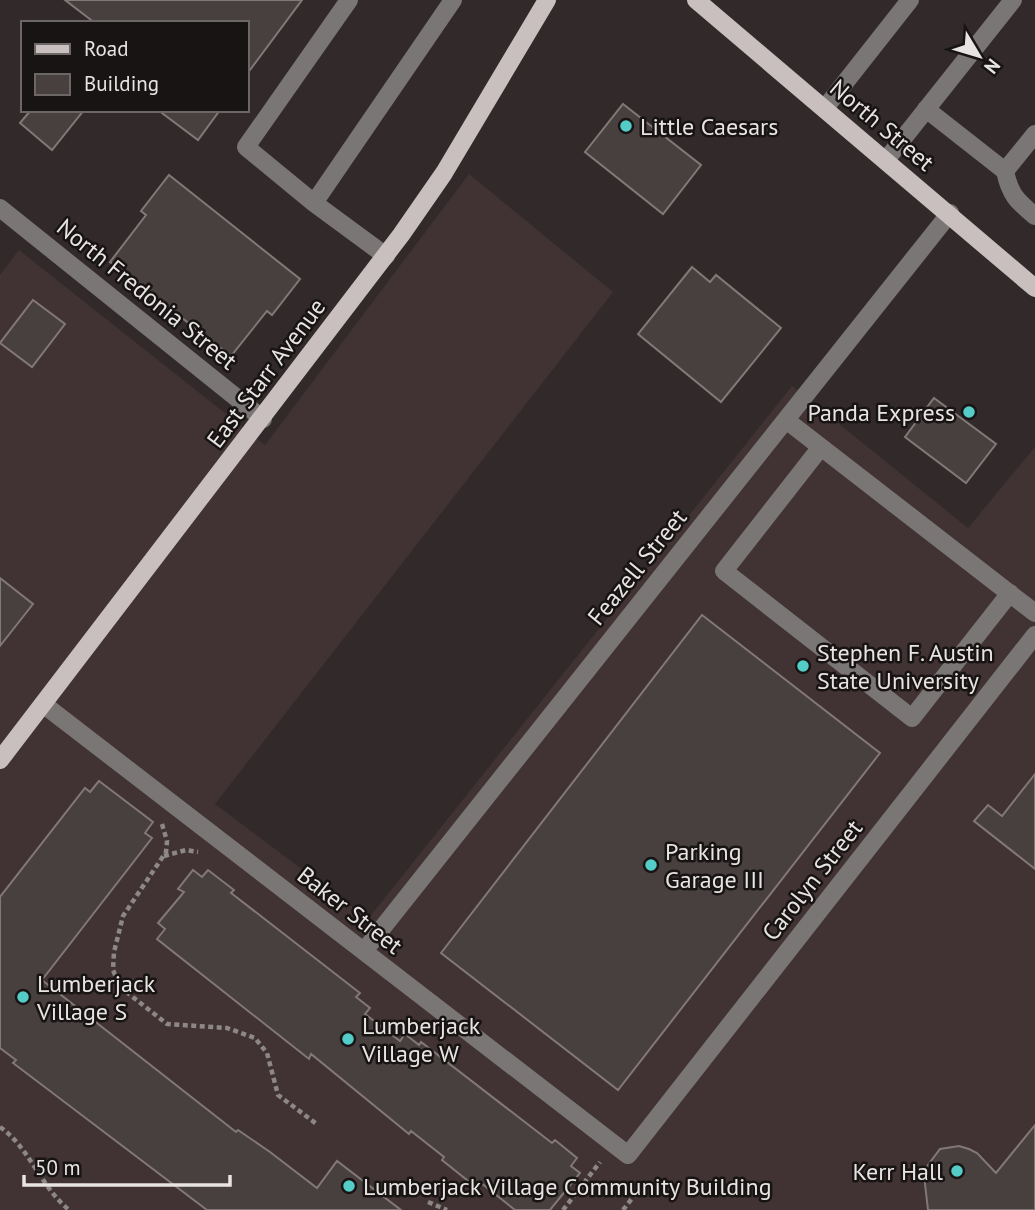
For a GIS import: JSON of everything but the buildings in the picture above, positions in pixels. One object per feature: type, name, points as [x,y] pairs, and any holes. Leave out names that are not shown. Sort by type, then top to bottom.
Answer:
[{"type":"main road","name":"East Starr Avenue","points":[[0,760],[386,256],[443,173],[547,0]]},
{"type":"main road","name":"North Street","points":[[699,1],[1035,288]]},
{"type":"street","points":[[349,0],[246,147],[314,203],[386,256]]},
{"type":"street","points":[[314,203],[453,0]]},
{"type":"street","points":[[825,108],[910,0]]},
{"type":"street","points":[[886,160],[1013,0]]},
{"type":"street","points":[[926,108],[1005,171],[1009,188],[1017,201],[1035,216]]},
{"type":"street","points":[[1005,171],[1035,134]]},
{"type":"street","name":"North Fredonia Street","points":[[0,208],[263,419]]},
{"type":"street","name":"Feazell Street","points":[[364,951],[950,213]]},
{"type":"street","points":[[786,420],[1035,613]]},
{"type":"street","points":[[821,447],[724,571],[912,718],[1010,593]]},
{"type":"street","name":"Carolyn Street","points":[[621,1150],[1035,635]]},
{"type":"street","name":"Baker Street","points":[[43,704],[621,1150]]},
{"type":"path","points":[[160,820],[167,841],[166,852],[123,916],[114,952],[113,970],[120,987],[167,1024],[227,1028],[255,1038],[267,1053],[278,1095],[318,1125]]},
{"type":"path","points":[[164,856],[186,850],[203,853]]},
{"type":"path","points":[[0,1127],[18,1143],[50,1192],[69,1210]]},
{"type":"path","points":[[563,1210],[621,1150]]},
{"type":"path","points":[[623,1210],[640,1188]]},
{"type":"path","points":[[428,1202],[447,1210]]},
{"type":"shaded area","name":"Stephen F. Austin State University","points":[[469,174],[613,292],[215,804],[368,919],[792,386],[968,528],[1035,447],[1035,1210],[0,1210],[0,275],[19,250],[265,445]]},
{"type":"place","name":"Little Caesars","points":[[626,126]]},
{"type":"place","name":"Panda Express","points":[[969,412]]},
{"type":"place","name":"Stephen F. Austin State University","points":[[803,666]]},
{"type":"place","name":"Parking Garage III","points":[[651,865]]},
{"type":"place","name":"Lumberjack Village S","points":[[23,997]]},
{"type":"place","name":"Lumberjack Village W","points":[[348,1039]]},
{"type":"place","name":"Kerr Hall","points":[[957,1171]]},
{"type":"place","name":"Lumberjack Village Community Building","points":[[349,1186]]}]
